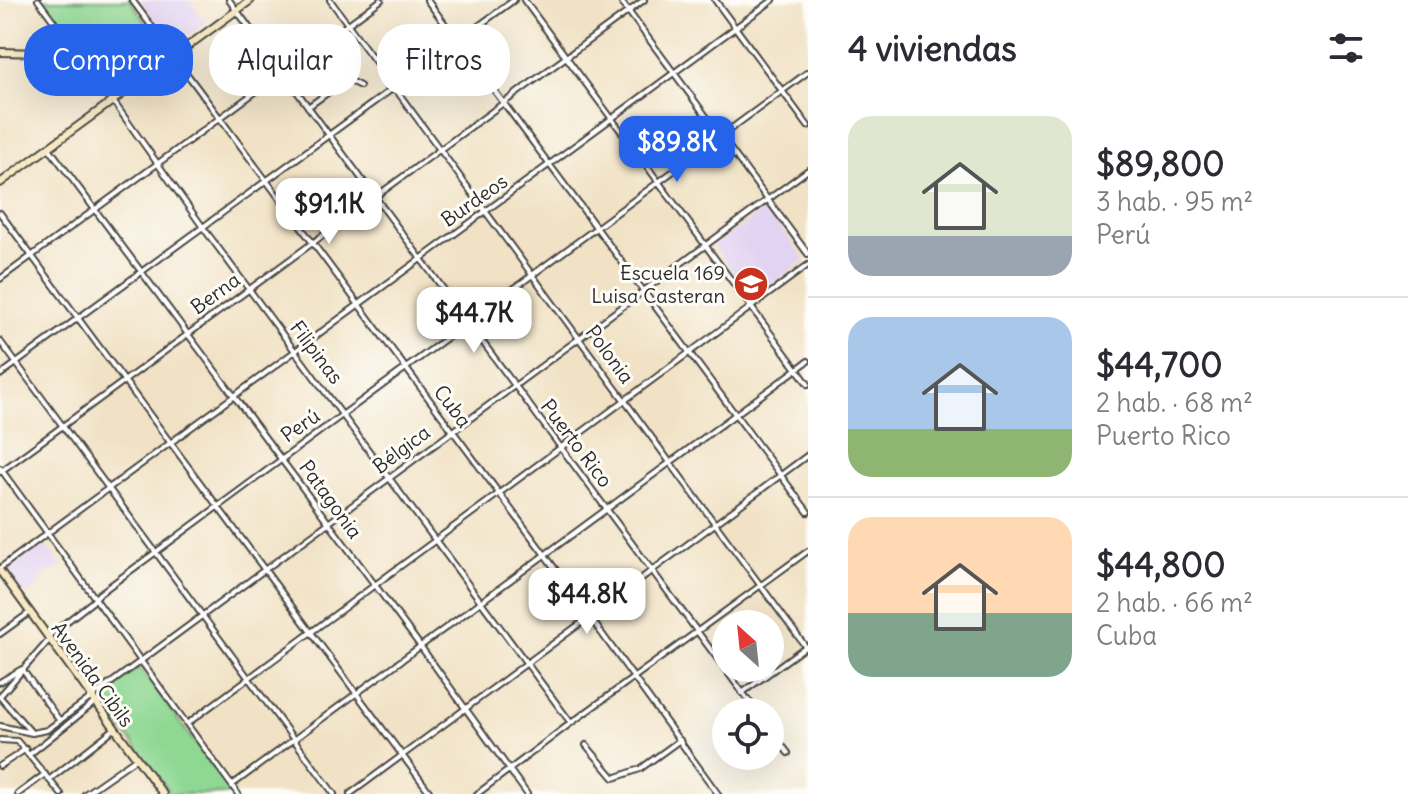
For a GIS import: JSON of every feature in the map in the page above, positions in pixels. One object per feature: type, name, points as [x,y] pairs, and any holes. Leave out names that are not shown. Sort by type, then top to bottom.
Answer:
[{"type":"street","name":"Filipinas","points":[[38,0],[56,24]]},
{"type":"street","name":"Cuba","points":[[132,0],[150,24]]},
{"type":"street","name":"Puerto Rico","points":[[229,0],[247,24]]},
{"type":"street","points":[[193,42],[251,0]]},
{"type":"street","name":"Polonia","points":[[330,0],[347,24]]},
{"type":"street","points":[[349,24],[381,0]]},
{"type":"street","points":[[427,0],[445,24]]},
{"type":"street","points":[[481,24],[514,0]]},
{"type":"street","points":[[524,0],[808,384]]},
{"type":"street","points":[[620,0],[808,254]]},
{"type":"street","name":"Berna","points":[[1,470],[644,0]]},
{"type":"street","points":[[715,0],[808,126]]},
{"type":"street","name":"Burdeos","points":[[0,570],[773,0]]},
{"type":"street","name":"Polonia","points":[[361,43],[377,64]]},
{"type":"street","points":[[0,52],[24,52]]},
{"type":"street","name":"Perú","points":[[22,669],[48,639],[155,552],[808,72]]},
{"type":"street","name":"Cuba","points":[[193,82],[545,555],[718,794]]},
{"type":"street","name":"Filipinas","points":[[109,96],[202,226],[571,723]]},
{"type":"street","points":[[0,183],[120,96]]},
{"type":"street","points":[[0,279],[250,96]]},
{"type":"street","name":"Puerto Rico","points":[[300,96],[746,698]]},
{"type":"street","points":[[308,107],[323,96]]},
{"type":"street","points":[[0,375],[381,96]]},
{"type":"street","name":"Polonia","points":[[401,96],[807,647]]},
{"type":"street","points":[[499,96],[808,512]]},
{"type":"street","name":"Patagonia","points":[[49,148],[527,794]]},
{"type":"street","name":"Bélgica","points":[[92,700],[140,659],[203,616],[808,170]]},
{"type":"street","points":[[0,213],[431,794]]},
{"type":"street","points":[[188,723],[808,265]]},
{"type":"street","points":[[0,341],[334,794]]},
{"type":"street","points":[[232,785],[808,361]]},
{"type":"street","points":[[350,794],[808,455]]},
{"type":"street","points":[[1,470],[238,794]]},
{"type":"street","points":[[477,794],[808,551]]},
{"type":"street","name":"Avenida Cibils","points":[[0,570],[163,794]]},
{"type":"street","points":[[0,634],[29,613]]},
{"type":"street","points":[[742,693],[807,647]]},
{"type":"street","points":[[0,682],[22,669]]},
{"type":"street","points":[[22,669],[0,697],[32,733]]},
{"type":"street","points":[[22,669],[60,721]]},
{"type":"street","points":[[0,726],[32,733],[47,730],[92,700]]},
{"type":"street","points":[[0,766],[28,751],[92,700]]},
{"type":"street","points":[[50,779],[114,729]]},
{"type":"street","points":[[0,740],[17,741],[61,794]]},
{"type":"street","points":[[586,745],[614,778],[640,769],[680,740]]},
{"type":"street","points":[[784,748],[788,753]]},
{"type":"street","points":[[85,794],[136,759]]},
{"type":"street","points":[[18,794],[45,774]]},
{"type":"shaded area","points":[[140,0],[189,0],[206,22],[193,32],[193,24],[158,24]]},
{"type":"shaded area","points":[[766,208],[805,260],[752,299],[715,245]]},
{"type":"shaded area","points":[[43,543],[53,553],[55,562],[59,561],[63,567],[43,575],[38,588],[22,595],[6,571]]},
{"type":"green space","points":[[41,0],[130,0],[147,24],[59,24]]},
{"type":"green space","points":[[139,667],[233,794],[171,794],[99,697]]},
{"type":"place","name":"Escuela 169 Luisa Casteran","points":[[751,284]]}]
